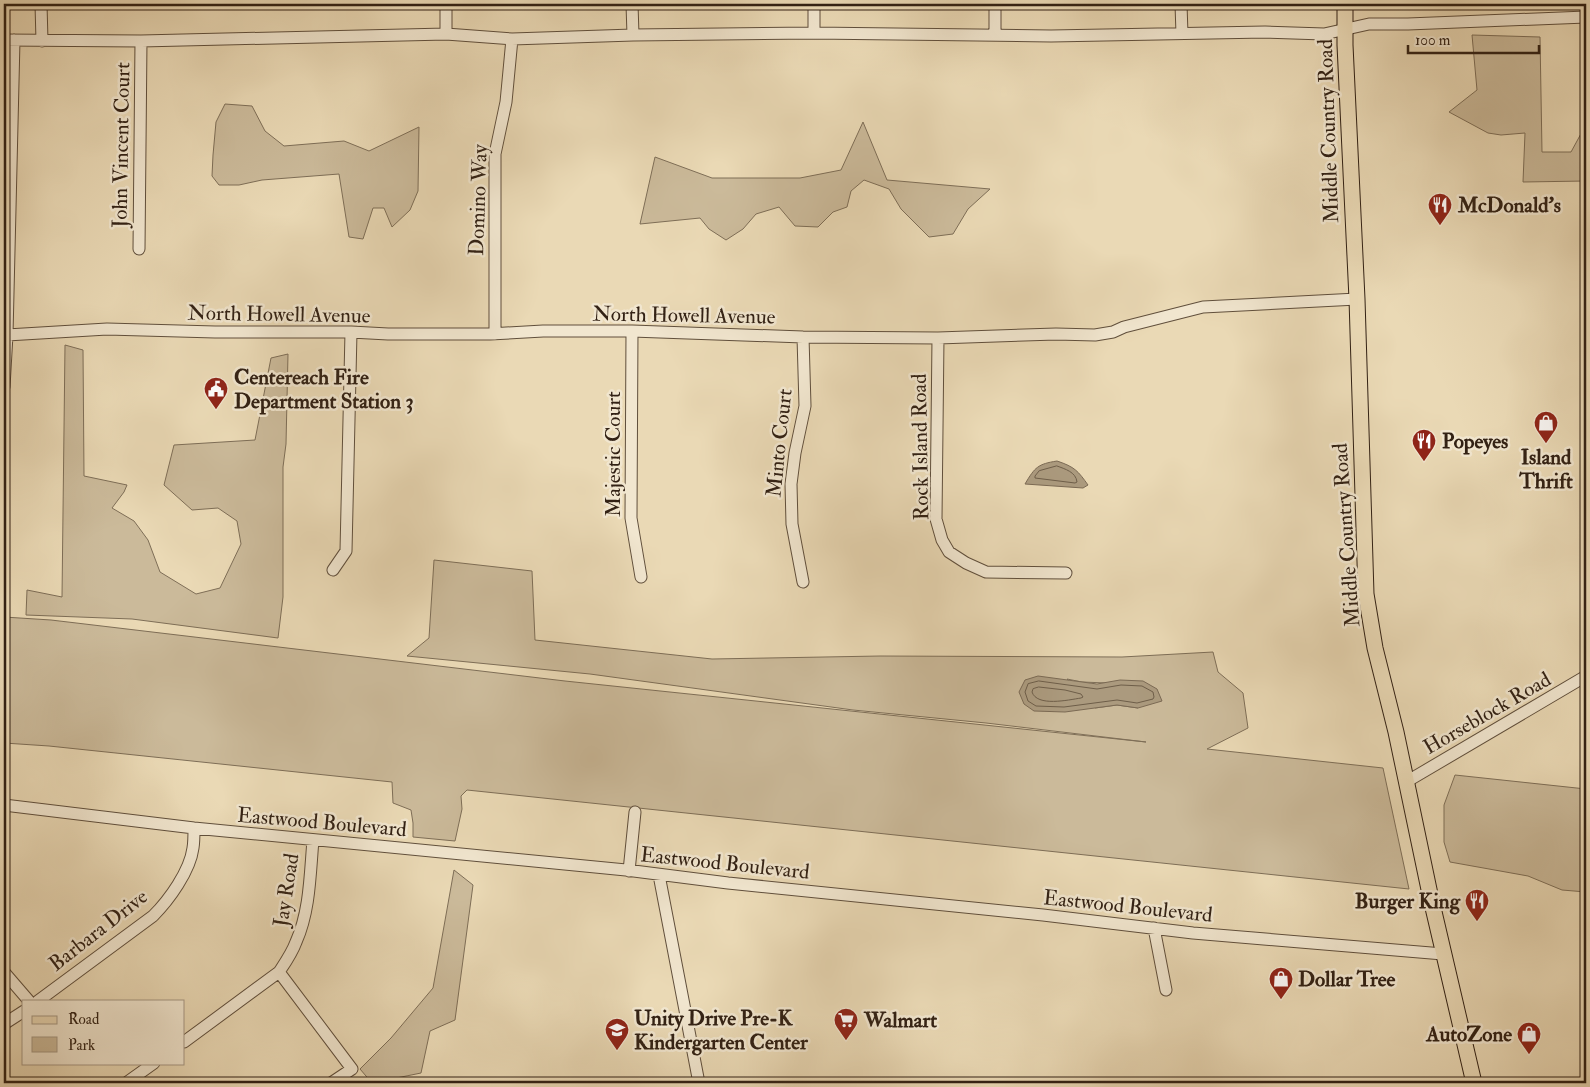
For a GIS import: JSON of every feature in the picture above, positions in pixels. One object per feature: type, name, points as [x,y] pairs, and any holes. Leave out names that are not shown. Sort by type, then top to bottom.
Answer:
[{"type":"main road","name":"Middle Country Road","points":[[1345,4],[1366,594],[1376,648],[1396,732],[1443,954],[1474,1083]]},
{"type":"street","points":[[41,4],[42,41]]},
{"type":"street","points":[[446,4],[446,34]]},
{"type":"street","points":[[632,4],[633,35]]},
{"type":"street","points":[[814,4],[814,33]]},
{"type":"street","points":[[995,4],[995,35]]},
{"type":"street","points":[[1181,4],[1182,34]]},
{"type":"street","points":[[4,387],[7,335],[9,40],[141,41],[446,34],[512,39],[633,35],[814,33],[1051,36],[1265,32],[1324,34],[1374,24],[1586,17]]},
{"type":"street","name":"Domino Way","points":[[496,334],[495,154],[506,102],[512,39]]},
{"type":"street","name":"John Vincent Court","points":[[139,249],[141,41]]},
{"type":"street","name":"North Howell Avenue","points":[[7,335],[107,329],[388,334],[632,331],[802,337],[938,338],[1056,334],[1095,335],[1203,307],[1357,299]]},
{"type":"street","name":"Majestic Court","points":[[632,331],[631,518],[641,577]]},
{"type":"street","points":[[333,570],[346,551],[351,332]]},
{"type":"street","name":"Minto Court","points":[[802,337],[805,406],[795,453],[791,484],[792,524],[803,582]]},
{"type":"street","name":"Rock Island Road","points":[[938,338],[936,519],[942,540],[950,552],[966,563],[986,572],[1066,573]]},
{"type":"street","name":"Horseblock Road","points":[[1406,782],[1586,676]]},
{"type":"street","name":"Eastwood Boulevard","points":[[4,805],[194,828],[629,871],[1154,928],[1443,954]]},
{"type":"street","points":[[629,871],[635,812]]},
{"type":"street","name":"Barbara Drive","points":[[39,1000],[153,916],[161,908],[185,872],[193,848],[194,828]]},
{"type":"street","name":"Jay Road","points":[[185,1041],[278,972],[296,944],[304,917],[313,840]]},
{"type":"street","points":[[659,875],[699,1083]]},
{"type":"street","points":[[1154,928],[1166,990]]},
{"type":"street","points":[[4,972],[28,1000]]},
{"type":"street","points":[[278,972],[352,1069],[331,1083]]},
{"type":"street","points":[[4,1024],[22,1011]]},
{"type":"street","points":[[126,1083],[153,1064]]},
{"type":"green space","points":[[1472,35],[1540,37],[1542,152],[1571,152],[1583,130],[1586,104],[1586,181],[1523,182],[1525,133],[1501,135],[1488,133],[1449,112],[1477,90]]},
{"type":"green space","points":[[225,104],[252,106],[265,131],[284,146],[344,141],[369,151],[419,127],[418,191],[410,210],[392,227],[384,208],[373,208],[363,239],[349,237],[339,174],[262,180],[239,185],[219,185],[212,176],[213,155],[216,122]]},
{"type":"green space","points":[[863,122],[887,180],[990,189],[968,209],[953,234],[929,237],[901,209],[889,189],[864,180],[851,191],[847,207],[833,212],[818,227],[795,226],[779,207],[756,214],[743,229],[726,240],[709,229],[700,218],[640,224],[655,157],[712,178],[800,178],[841,170]]},
{"type":"green space","points":[[65,345],[83,350],[84,476],[127,485],[112,508],[134,521],[148,540],[160,572],[196,594],[220,588],[241,544],[237,521],[218,508],[192,510],[164,485],[174,445],[255,440],[271,358],[288,354],[286,444],[283,467],[283,597],[278,638],[132,619],[26,615],[27,590],[62,597]]},
{"type":"green space","points":[[434,560],[532,571],[535,640],[712,659],[880,656],[1122,657],[1213,652],[1218,672],[1243,693],[1248,728],[1207,749],[1383,768],[1409,889],[467,790],[461,796],[462,809],[455,841],[413,837],[411,810],[393,803],[392,782],[49,746],[4,743],[4,617],[51,620],[565,681],[1146,742],[986,723],[853,710],[590,674],[407,656],[429,638]],"holes":[[[1067,679],[1107,683],[1138,708],[1117,705],[1095,708]]]},
{"type":"green space","points":[[1455,775],[1586,789],[1586,892],[1562,890],[1528,876],[1450,862],[1444,842],[1444,805]]},
{"type":"green space","points":[[454,870],[473,885],[455,1020],[430,1031],[421,1073],[372,1083],[360,1069],[391,1038],[433,988]]},
{"type":"water","points":[[1057,461],[1075,470],[1088,485],[1083,488],[1025,484],[1038,467],[1045,463]]},
{"type":"water","points":[[1038,676],[1097,684],[1120,680],[1143,681],[1157,689],[1162,701],[1138,708],[1117,705],[1065,712],[1034,711],[1024,704],[1019,692],[1025,680]]},
{"type":"place","name":"McDonald's","points":[[1440,226]]},
{"type":"place","name":"Centereach Fire Department Station 3","points":[[216,410]]},
{"type":"place","name":"Island Thrift","points":[[1546,444]]},
{"type":"place","name":"Popeyes","points":[[1424,462]]},
{"type":"place","name":"Burger King","points":[[1477,922]]},
{"type":"place","name":"Dollar Tree","points":[[1281,1000]]},
{"type":"place","name":"Walmart","points":[[846,1041]]},
{"type":"place","name":"Unity Drive Pre-K Kindergarten Center","points":[[617,1051]]},
{"type":"place","name":"AutoZone","points":[[1529,1055]]}]
